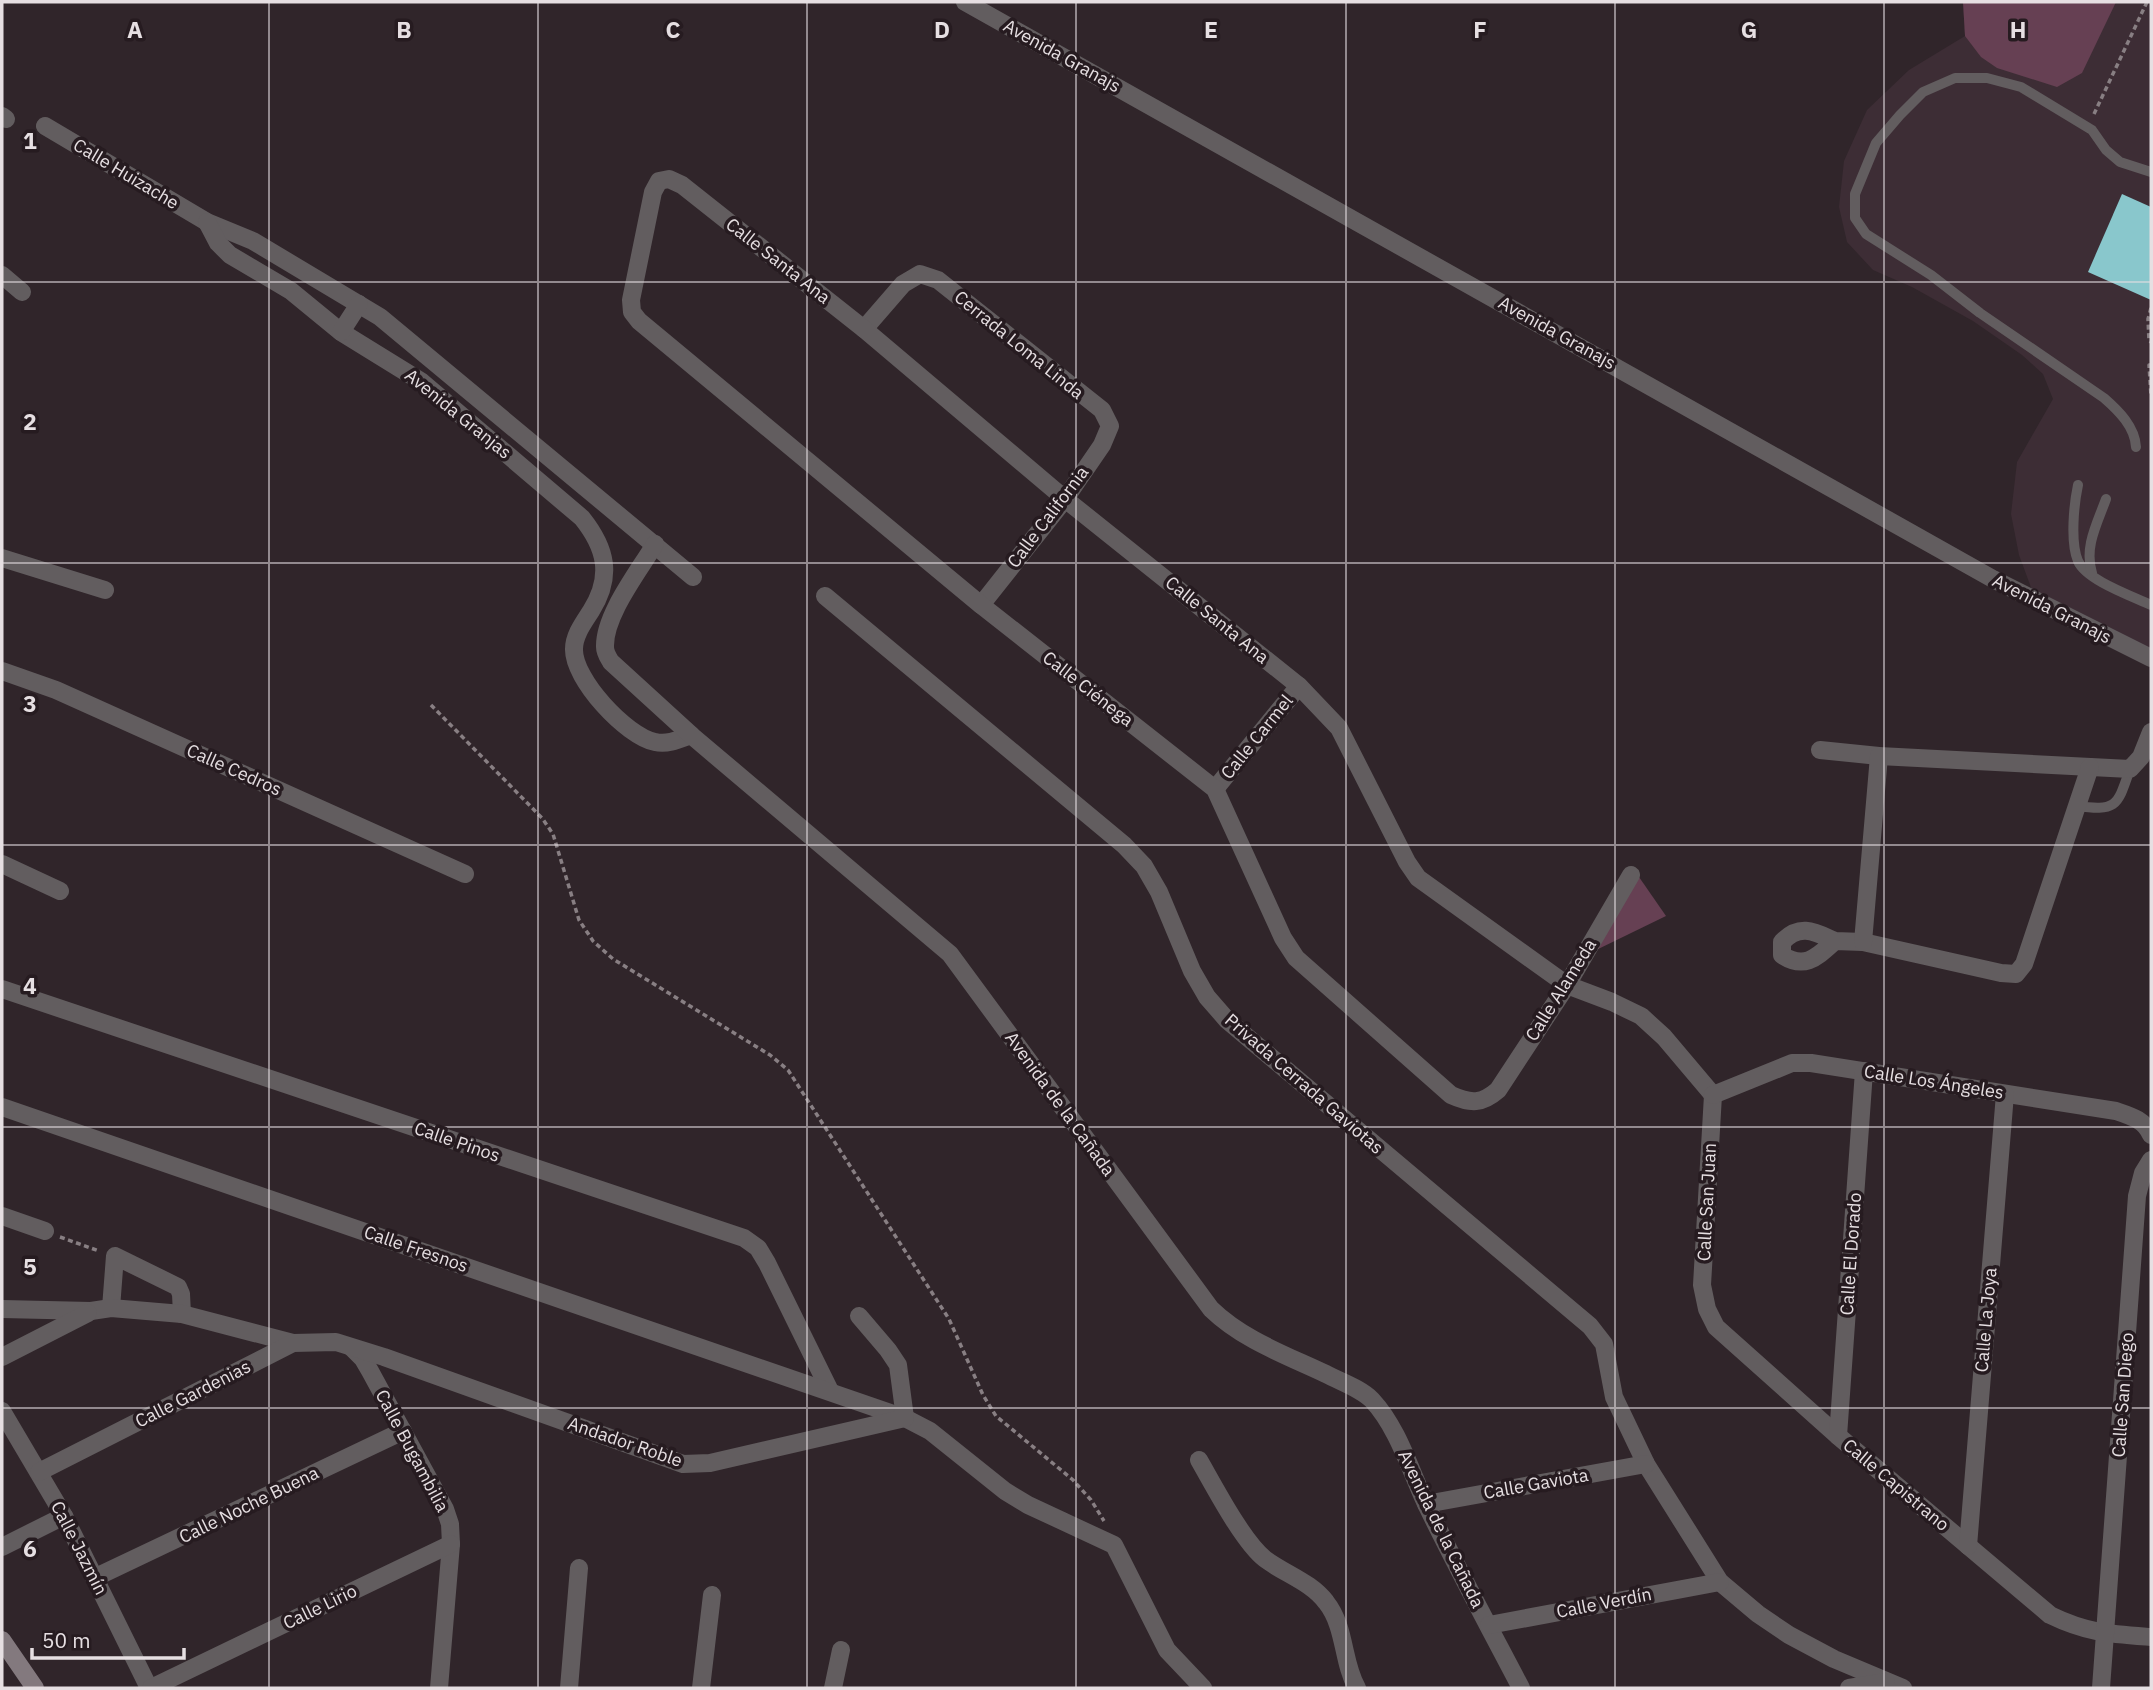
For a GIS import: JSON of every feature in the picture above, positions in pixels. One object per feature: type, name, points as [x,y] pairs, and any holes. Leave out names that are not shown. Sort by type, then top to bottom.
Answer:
[{"type":"street","name":"Avenida Granajs","points":[[965,2],[1993,579],[2151,658]]},
{"type":"street","name":"Calle Huizache","points":[[45,125],[207,222],[253,241],[359,303]]},
{"type":"street","name":"Calle Santa Ana","points":[[632,312],[631,300],[653,192],[659,181],[669,179],[682,186],[864,329],[1065,499],[1300,686],[1339,728],[1407,862],[1418,878],[1567,985],[1641,1016],[1664,1037],[1713,1095]]},
{"type":"street","name":"Calle Huizache","points":[[207,222],[218,243],[230,255],[298,296],[341,332]]},
{"type":"street","name":"Cerrada Loma Linda","points":[[864,329],[903,284],[920,274],[938,279],[1102,411],[1110,426]]},
{"type":"street","points":[[2,275],[22,292]]},
{"type":"street","points":[[341,332],[359,303]]},
{"type":"street","name":"Avenida Granjas","points":[[359,303],[380,317],[693,577]]},
{"type":"street","name":"Calle Ciénega","points":[[632,312],[639,321],[981,605],[1215,789],[1283,938],[1296,958],[1451,1095],[1467,1102],[1485,1101]]},
{"type":"street","name":"Avenida Granjas","points":[[341,332],[422,382],[582,518],[597,537],[605,560],[604,581],[597,602],[579,630],[574,649],[577,667],[587,684],[623,725],[638,735],[656,743],[674,742],[691,735]]},
{"type":"street","name":"Calle California","points":[[981,605],[1065,499],[1102,445],[1110,426]]},
{"type":"street","name":"Avenida de la Cañada","points":[[655,544],[615,611],[606,636],[605,651],[611,662],[691,735],[950,954],[1211,1310],[1228,1326],[1248,1338],[1353,1387],[1370,1399],[1394,1433],[1426,1504],[1521,1688]]},
{"type":"street","points":[[2,558],[104,590]]},
{"type":"street","name":"Privada Cerrada Gaviotas","points":[[825,596],[1124,845],[1144,866],[1159,892],[1192,971],[1207,997],[1227,1020],[1590,1326],[1604,1344],[1614,1397],[1646,1464],[1720,1582],[1758,1614],[1789,1635],[1834,1659],[1903,1688]]},
{"type":"street","points":[[597,602],[615,611]]},
{"type":"street","name":"Calle Cedros","points":[[2,671],[56,690],[465,874]]},
{"type":"street","name":"Calle Carmel","points":[[1215,789],[1300,686]]},
{"type":"street","points":[[1820,750],[2130,769],[2141,757],[2151,732]]},
{"type":"street","points":[[1863,942],[1879,755]]},
{"type":"street","points":[[1835,941],[1863,942],[2016,974],[2024,964],[2090,767]]},
{"type":"street","points":[[2,864],[60,891]]},
{"type":"street","name":"Calle Alameda","points":[[1485,1101],[1498,1090],[1567,985],[1631,875]]},
{"type":"street","name":"Calle Pinos","points":[[2,989],[744,1238],[758,1248],[767,1263],[830,1391]]},
{"type":"street","name":"Calle Los Ángeles","points":[[1713,1095],[1792,1063],[1811,1063],[2116,1111],[2136,1117],[2151,1135]]},
{"type":"street","name":"Calle El Dorado","points":[[1838,1436],[1864,1071]]},
{"type":"street","name":"Calle La Joya","points":[[1968,1546],[2004,1094]]},
{"type":"street","name":"Calle San Juan","points":[[1706,1309],[1702,1285],[1713,1095]]},
{"type":"street","name":"Calle Fresnos","points":[[2,1107],[905,1418],[930,1431],[1005,1491],[1028,1505],[1114,1545]]},
{"type":"street","name":"Calle San Diego","points":[[2101,1688],[2137,1196],[2143,1173],[2151,1160]]},
{"type":"street","points":[[2,1216],[45,1231]]},
{"type":"street","points":[[111,1308],[116,1256],[178,1287],[182,1314]]},
{"type":"street","points":[[2,1309],[91,1311],[111,1308],[182,1314],[293,1343]]},
{"type":"street","name":"Calle Capistrano","points":[[1706,1309],[1716,1327],[1732,1344],[2050,1615],[2075,1627],[2106,1634],[2151,1637]]},
{"type":"street","points":[[2,1357],[91,1311]]},
{"type":"street","points":[[859,1317],[898,1365],[905,1418]]},
{"type":"street","name":"Calle Gardenias","points":[[39,1472],[293,1343],[328,1341],[352,1348]]},
{"type":"street","name":"Andador Roble","points":[[352,1348],[683,1464],[710,1463],[905,1418]]},
{"type":"street","name":"Calle Bugambilia","points":[[352,1348],[363,1359],[450,1524],[451,1544],[439,1688]]},
{"type":"street","name":"Calle Jazmín","points":[[2,1411],[64,1516],[150,1688]]},
{"type":"street","name":"Calle Noche Buena","points":[[94,1578],[403,1431]]},
{"type":"street","points":[[1199,1461],[1250,1544],[1264,1558],[1312,1588],[1326,1601],[1336,1617],[1357,1688]]},
{"type":"street","name":"Calle Gaviota","points":[[1426,1504],[1646,1464]]},
{"type":"street","points":[[2,1547],[64,1516]]},
{"type":"street","name":"Calle Lirio","points":[[150,1688],[451,1544]]},
{"type":"street","points":[[1114,1545],[1167,1650],[1203,1688]]},
{"type":"street","points":[[569,1688],[579,1568]]},
{"type":"street","name":"Calle Verdín","points":[[1489,1625],[1720,1582]]},
{"type":"street","points":[[702,1688],[712,1595]]},
{"type":"street","points":[[2,1640],[35,1688]]},
{"type":"street","points":[[833,1688],[841,1650]]},
{"type":"street","points":[[1849,1688],[1886,1682]]},
{"type":"lane","points":[[2136,447],[2129,425],[2104,398],[1980,313],[1931,275],[1866,234],[1855,218],[1855,194],[1876,143],[1923,92],[1955,78],[1987,78],[2021,87],[2092,130],[2106,150],[2120,162],[2151,172]]},
{"type":"lane","points":[[2078,485],[2074,503],[2078,562],[2093,577],[2151,605]]},
{"type":"lane","points":[[2093,577],[2087,558],[2106,499]]},
{"type":"lane","points":[[2076,806],[2098,809],[2108,808],[2116,803],[2130,769]]},
{"type":"path","points":[[2092,130],[2093,116],[2099,102],[2147,2]]},
{"type":"path","points":[[2151,308],[2148,319],[2151,342]]},
{"type":"path","points":[[2151,365],[2151,396]]},
{"type":"path","points":[[431,705],[542,818],[556,843],[579,920],[593,941],[613,959],[769,1055],[788,1070],[949,1320],[996,1416],[1073,1480],[1103,1518],[1114,1545]]},
{"type":"path","points":[[45,1231],[116,1256]]},
{"type":"shaded area","points":[[1963,2],[2151,2],[2151,659],[2036,601],[2019,555],[2011,514],[2017,462],[2053,399],[2043,374],[2022,355],[1973,321],[1912,287],[1873,270],[1847,242],[1839,207],[1844,161],[1867,110],[1909,70],[1965,36]]},
{"type":"shaded area","points":[[1963,2],[2116,2],[2082,73],[2057,87],[1997,68],[1981,57],[1965,36]]},
{"type":"shaded area","points":[[1639,877],[1666,916],[1590,953]]},
{"type":"building","points":[[2122,194],[2151,207],[2151,300],[2088,272]]}]
